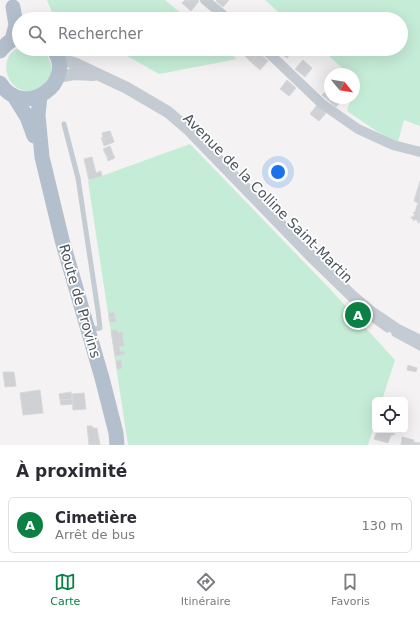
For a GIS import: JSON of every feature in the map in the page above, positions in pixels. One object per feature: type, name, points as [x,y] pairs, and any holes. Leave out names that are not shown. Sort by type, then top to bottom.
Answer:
[{"type":"main road","points":[[10,4],[17,12]]},
{"type":"main road","points":[[0,51],[5,45],[12,41]]},
{"type":"main road","points":[[0,84],[6,91],[14,96],[31,99],[40,96],[47,92],[57,77],[59,68],[56,56]]},
{"type":"main road","points":[[14,96],[27,117],[42,157]]},
{"type":"main road","points":[[40,96],[38,115],[42,157]]},
{"type":"main road","name":"Route de Provins","points":[[42,157],[62,240],[104,385],[116,434],[117,445]]},
{"type":"street","points":[[205,0],[220,12]]},
{"type":"street","name":"Avenue de la Colline Saint-Martin","points":[[59,56],[98,76],[127,88],[168,112],[184,126],[312,257],[392,333],[420,341]]},
{"type":"street","points":[[273,56],[322,104],[358,129],[393,145],[420,152]]},
{"type":"street","name":"Avenue de la Colline Saint-Martin","points":[[57,77],[74,74],[98,76]]},
{"type":"lane","name":"Avenue de la Colline Saint-Martin","points":[[98,76],[165,116],[190,138],[262,214]]},
{"type":"lane","points":[[64,124],[78,178],[100,328],[88,331]]},
{"type":"lane","name":"Avenue de la Colline Saint-Martin","points":[[292,245],[318,271]]},
{"type":"lane","name":"Avenue de la Colline Saint-Martin","points":[[339,292],[350,302]]},
{"type":"lane","name":"Avenue de la Colline Saint-Martin","points":[[356,306],[376,323],[420,348]]},
{"type":"green space","points":[[47,0],[165,0],[180,12],[52,12]]},
{"type":"green space","points":[[265,0],[420,0],[420,126],[404,120],[397,145],[347,111],[349,104],[360,104],[360,68],[342,68],[329,56],[408,56],[408,12],[278,12]]},
{"type":"green space","points":[[12,52],[12,56],[47,56],[51,65],[51,73],[41,88],[34,91],[26,91],[14,85],[7,73],[6,66]]},
{"type":"green space","points":[[127,56],[233,56],[237,59],[159,74]]},
{"type":"green space","points":[[190,144],[330,289],[395,360],[383,397],[372,397],[372,432],[368,445],[128,445],[88,181]]},
{"type":"building","points":[[185,0],[199,1],[191,11],[182,3]]},
{"type":"building","points":[[229,0],[223,7],[216,1]]},
{"type":"building","points":[[245,56],[256,56],[251,62]]},
{"type":"building","points":[[256,56],[262,56],[268,61],[260,70],[251,62]]},
{"type":"building","points":[[303,60],[312,68],[305,77],[295,69]]},
{"type":"building","points":[[287,80],[296,88],[289,96],[280,89]]},
{"type":"building","points":[[317,105],[326,113],[319,121],[310,114]]},
{"type":"building","points":[[110,131],[112,136],[102,140],[102,133]]},
{"type":"building","points":[[112,136],[114,142],[104,146],[102,140]]},
{"type":"building","points":[[110,146],[113,154],[107,157],[103,149]]},
{"type":"building","points":[[113,154],[115,158],[108,161],[107,157]]},
{"type":"building","points":[[92,157],[96,173],[101,171],[102,176],[89,180],[84,159]]},
{"type":"building","points":[[420,181],[420,221],[418,223],[418,221],[415,219],[414,221],[411,217],[415,214],[413,213],[415,212],[418,203],[414,201]]},
{"type":"building","points":[[114,312],[115,317],[109,318],[109,313]]},
{"type":"building","points":[[115,317],[116,322],[110,322],[109,318]]},
{"type":"building","points":[[111,330],[117,330],[118,333],[122,332],[124,346],[119,346],[120,352],[124,351],[125,354],[115,356]]},
{"type":"building","points":[[121,360],[122,368],[117,369],[116,361]]},
{"type":"building","points":[[408,365],[417,368],[416,372],[407,370]]},
{"type":"building","points":[[3,372],[14,372],[16,386],[5,387]]},
{"type":"building","points":[[40,390],[43,413],[23,415],[20,393]]},
{"type":"building","points":[[71,392],[72,399],[60,400],[59,394]]},
{"type":"building","points":[[84,393],[86,409],[73,410],[72,394]]},
{"type":"building","points":[[72,399],[73,404],[61,405],[60,400]]},
{"type":"building","points":[[87,426],[97,428],[100,445],[89,445]]},
{"type":"building","points":[[376,433],[394,433],[394,435],[391,435],[388,443],[374,439]]},
{"type":"building","points":[[402,437],[414,440],[413,442],[420,443],[420,445],[401,445]]},
{"type":"place","name":"Cimetière","points":[[358,315]]}]
